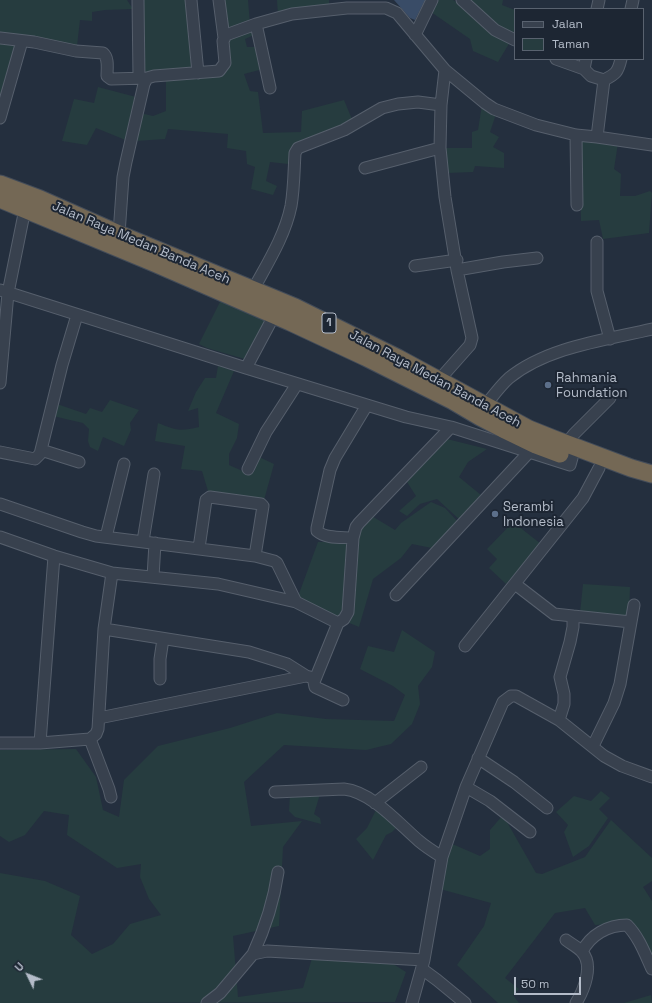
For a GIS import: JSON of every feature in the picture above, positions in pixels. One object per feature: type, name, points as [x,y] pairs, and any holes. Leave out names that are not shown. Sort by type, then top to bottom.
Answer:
[{"type":"highway","name":"Jalan Raya Medan Banda Aceh","points":[[0,184],[26,201],[154,263],[278,309],[333,325],[529,428],[551,448],[652,474]]},
{"type":"highway","name":"Jalan Raya Medan Banda Aceh","points":[[0,199],[26,201],[119,234],[253,290],[278,309],[365,357],[453,401],[480,418],[599,468],[652,485]]},
{"type":"street","points":[[119,234],[123,177],[144,84],[138,0]]},
{"type":"street","points":[[191,0],[198,73]]},
{"type":"street","points":[[0,38],[76,51],[103,52],[107,58],[108,77],[111,79],[118,80],[216,72],[223,68],[225,63],[224,38],[219,0]]},
{"type":"street","points":[[415,35],[432,0]]},
{"type":"street","points":[[462,0],[495,30],[514,40]]},
{"type":"street","points":[[224,38],[226,35],[256,24],[332,4],[386,8],[397,13],[445,70],[479,99],[494,109],[536,125],[576,135],[597,136],[652,146]]},
{"type":"street","points":[[256,24],[270,88]]},
{"type":"street","points":[[0,118],[22,41]]},
{"type":"street","points":[[562,60],[585,64],[591,76],[604,80],[615,75],[620,67],[621,60]]},
{"type":"street","points":[[439,380],[472,341],[448,221],[440,148],[441,104],[445,70]]},
{"type":"street","points":[[597,136],[604,80]]},
{"type":"street","points":[[253,290],[277,244],[289,213],[295,153],[298,148],[344,130],[382,108],[398,104],[418,102],[441,104]]},
{"type":"street","points":[[576,135],[577,205]]},
{"type":"street","points":[[365,168],[440,148]]},
{"type":"street","points":[[0,383],[4,291],[26,201]]},
{"type":"street","points":[[597,242],[597,291],[610,338]]},
{"type":"street","points":[[416,266],[503,262],[537,258]]},
{"type":"street","points":[[4,291],[406,417],[551,448]]},
{"type":"street","points":[[246,368],[278,309]]},
{"type":"street","points":[[0,452],[35,458],[38,457],[77,314]]},
{"type":"street","points":[[485,406],[497,390],[509,378],[529,365],[559,351],[652,329]]},
{"type":"street","points":[[248,470],[266,432],[297,384]]},
{"type":"street","points":[[396,595],[474,512],[551,448],[574,434],[610,398]]},
{"type":"street","points":[[353,538],[327,536],[319,532],[317,528],[330,470],[335,458],[366,405]]},
{"type":"street","points":[[310,677],[338,623],[344,619],[348,612],[353,538],[358,523],[450,427]]},
{"type":"street","points":[[41,450],[79,462]]},
{"type":"street","points":[[106,537],[124,464]]},
{"type":"street","points":[[465,646],[583,498],[599,468]]},
{"type":"street","points":[[143,541],[154,474]]},
{"type":"street","points":[[199,548],[206,500],[210,497],[261,504],[263,506],[255,556]]},
{"type":"street","points":[[0,504],[82,532],[106,537],[199,548],[255,556],[274,561],[277,562],[296,602]]},
{"type":"street","points":[[0,537],[54,556],[112,573],[218,584],[296,602],[338,623]]},
{"type":"street","points":[[153,577],[155,543]]},
{"type":"street","points":[[40,743],[54,556]]},
{"type":"street","points":[[0,743],[40,743],[90,739],[96,734],[99,718],[104,628],[112,573]]},
{"type":"street","points":[[515,584],[554,614],[631,622]]},
{"type":"street","points":[[593,746],[614,703],[620,684],[634,605]]},
{"type":"street","points":[[559,720],[564,704],[564,694],[560,677],[573,628],[573,616]]},
{"type":"street","points":[[104,628],[163,639],[249,652],[286,664],[310,677],[315,687],[343,700]]},
{"type":"street","points":[[160,679],[160,659],[163,639]]},
{"type":"street","points":[[99,718],[310,677]]},
{"type":"street","points":[[412,1003],[423,965],[442,857],[466,787],[503,702],[511,696],[516,696],[559,720],[604,756],[622,766],[652,776]]},
{"type":"street","points":[[90,739],[109,789],[110,797]]},
{"type":"street","points":[[478,758],[514,782],[548,808]]},
{"type":"street","points":[[375,803],[421,767]]},
{"type":"street","points":[[466,787],[490,801],[530,832]]},
{"type":"street","points":[[275,792],[344,789],[352,790],[367,796],[421,842],[442,857]]},
{"type":"street","points":[[207,1003],[220,993],[253,954],[269,915],[276,891],[278,872]]},
{"type":"street","points":[[582,952],[586,945],[597,934],[617,925],[627,925],[639,942],[652,969]]},
{"type":"street","points":[[566,940],[582,952],[588,961],[582,993],[576,1003]]},
{"type":"street","points":[[253,954],[267,951],[423,965],[437,980],[465,1003]]},
{"type":"green space","points":[[0,0],[127,0],[133,9],[92,12],[92,21],[80,20],[77,46],[0,36]]},
{"type":"green space","points":[[142,0],[187,0],[194,70],[143,74]]},
{"type":"green space","points":[[223,0],[248,0],[250,24],[227,30]]},
{"type":"green space","points":[[277,0],[329,0],[329,6],[278,15]]},
{"type":"green space","points":[[435,0],[453,0],[466,7],[510,42],[498,62],[473,51],[470,39],[431,12]]},
{"type":"green space","points":[[468,0],[503,0],[502,5],[514,10],[514,37],[499,30]]},
{"type":"green space","points":[[252,28],[254,35],[245,39],[247,47],[257,47],[263,69],[244,74],[250,91],[258,92],[263,133],[301,132],[302,111],[344,100],[354,124],[292,147],[288,164],[270,162],[266,181],[277,186],[273,195],[251,189],[255,167],[247,164],[246,151],[227,148],[228,134],[168,129],[165,139],[136,141],[140,113],[153,116],[166,111],[166,79],[227,69],[227,38]]},
{"type":"green space","points":[[0,41],[18,45],[4,95],[0,94]]},
{"type":"green space","points":[[98,87],[136,97],[128,141],[96,128],[87,145],[62,141],[74,99],[94,103]]},
{"type":"green space","points":[[482,105],[496,114],[490,132],[499,137],[493,147],[504,153],[504,168],[475,166],[473,172],[447,173],[444,148],[472,148],[472,132],[478,130]]},
{"type":"green space","points":[[579,140],[618,143],[614,169],[621,174],[620,196],[635,196],[650,191],[652,193],[649,233],[603,239],[599,220],[581,221]]},
{"type":"green space","points":[[221,300],[269,321],[248,360],[207,348],[199,344]]},
{"type":"green space","points":[[218,366],[234,371],[216,413],[239,424],[237,438],[229,454],[229,465],[247,473],[254,472],[259,457],[274,464],[264,500],[208,491],[202,471],[181,469],[185,446],[155,441],[158,423],[178,430],[199,427],[198,408],[188,411],[196,392],[205,378],[216,378]]},
{"type":"green space","points":[[110,400],[139,410],[130,423],[131,430],[124,446],[103,437],[98,451],[90,447],[88,441],[89,429],[83,423],[53,416],[57,404],[86,414],[90,408],[102,412]]},
{"type":"green space","points":[[447,439],[487,449],[468,462],[459,477],[481,495],[460,520],[437,499],[420,504],[407,516],[399,511],[416,496],[407,482]]},
{"type":"green space","points":[[431,502],[445,508],[459,523],[432,548],[412,544],[401,558],[373,579],[359,627],[347,622],[359,528],[370,515],[395,530],[401,523]]},
{"type":"green space","points":[[513,522],[541,544],[506,584],[489,568],[497,559],[487,549]]},
{"type":"green space","points":[[318,542],[349,542],[344,610],[337,617],[296,602]]},
{"type":"green space","points":[[583,584],[630,587],[629,618],[580,613]]},
{"type":"green space","points":[[402,630],[435,652],[432,667],[418,686],[420,704],[412,724],[391,744],[366,750],[284,745],[244,782],[251,826],[302,821],[283,847],[279,926],[233,936],[238,997],[303,988],[313,955],[382,957],[406,972],[395,1002],[0,1003],[0,873],[45,881],[80,896],[71,935],[92,954],[113,944],[130,924],[161,915],[149,899],[140,877],[141,864],[117,868],[67,835],[69,815],[44,811],[25,835],[9,842],[0,836],[0,750],[76,749],[96,777],[103,810],[119,817],[124,780],[158,746],[230,728],[277,713],[326,719],[394,721],[405,695],[393,686],[360,669],[368,646],[394,652]]},
{"type":"green space","points":[[601,791],[610,798],[599,809],[608,818],[589,846],[573,857],[564,832],[568,825],[556,812],[574,796],[591,801]]},
{"type":"green space","points":[[290,794],[320,794],[314,814],[320,818],[321,824],[295,817],[289,811]]},
{"type":"green space","points":[[377,808],[398,826],[386,835],[373,860],[356,839],[367,828]]},
{"type":"green space","points":[[503,815],[536,873],[542,874],[585,857],[611,820],[652,858],[652,881],[643,887],[652,901],[652,962],[647,949],[632,923],[595,925],[585,908],[555,913],[505,978],[519,989],[513,995],[519,1003],[498,1003],[457,965],[484,926],[491,903],[440,889],[450,843],[480,856],[490,849],[490,830]]},
{"type":"green space","points":[[651,995],[652,1003],[624,1003]]},
{"type":"water","points":[[394,0],[425,0],[415,20],[410,18]]},
{"type":"place","name":"Rahmania Foundation","points":[[548,385]]},
{"type":"place","name":"Serambi Indonesia","points":[[495,514]]}]
